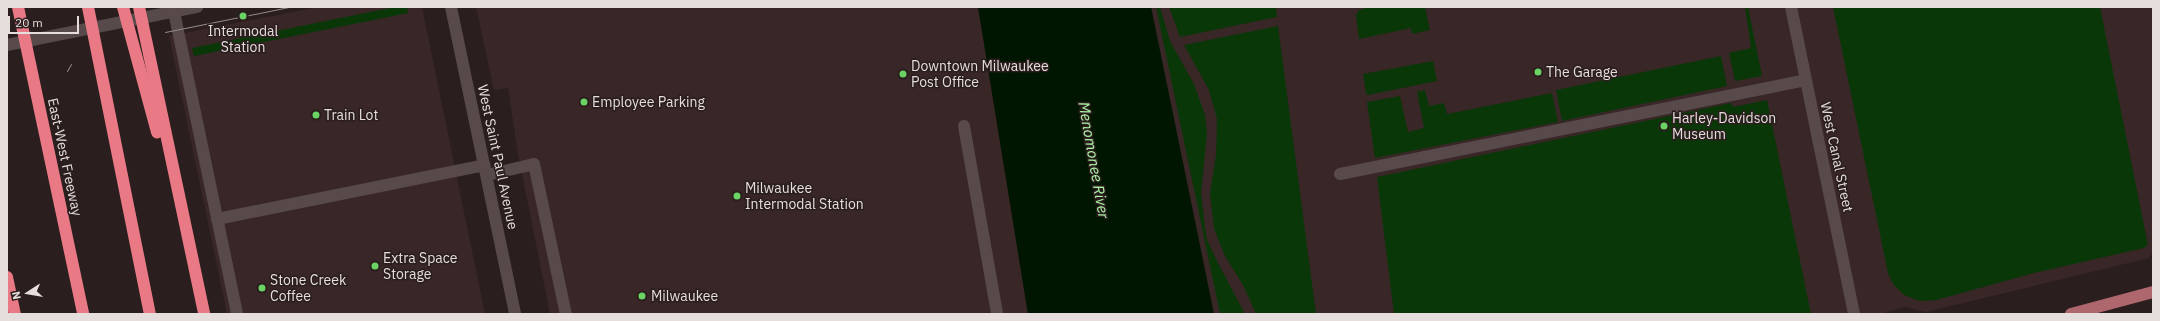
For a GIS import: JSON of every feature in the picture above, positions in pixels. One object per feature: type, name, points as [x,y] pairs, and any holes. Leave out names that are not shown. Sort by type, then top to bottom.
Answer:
[{"type":"highway","name":"East-West Freeway","points":[[18,7],[83,314]]},
{"type":"highway","points":[[88,7],[150,314]]},
{"type":"highway","points":[[123,7],[186,237]]},
{"type":"highway","points":[[139,7],[186,237],[204,314]]},
{"type":"highway","points":[[7,277],[15,314]]},
{"type":"main road","points":[[2071,314],[2153,292]]},
{"type":"street","points":[[7,45],[173,9],[197,7]]},
{"type":"street","name":"West Saint Paul Avenue","points":[[452,7],[515,314]]},
{"type":"street","name":"West Canal Street","points":[[1791,7],[1854,314]]},
{"type":"street","points":[[173,9],[237,314]]},
{"type":"street","points":[[1340,174],[1806,80]]},
{"type":"street","points":[[964,126],[997,314]]},
{"type":"street","points":[[217,219],[486,170],[534,164],[566,314]]},
{"type":"shaded area","points":[[318,7],[422,7],[485,314],[227,314],[169,36]]},
{"type":"shaded area","points":[[476,7],[978,7],[1028,314],[550,314],[518,154],[508,88],[494,90]]},
{"type":"shaded area","name":"Harley-Davidson Museum","points":[[1151,7],[2153,7],[2153,252],[2149,258],[1926,312],[1905,307],[1880,314],[1214,314]]},
{"type":"green space","points":[[395,7],[407,7],[408,13],[194,56],[192,48]]},
{"type":"green space","points":[[1156,7],[1160,7],[1170,41],[1194,84],[1205,115],[1207,134],[1201,193],[1207,240],[1245,314],[1220,314]]},
{"type":"green space","points":[[1169,7],[1276,7],[1277,17],[1180,37]]},
{"type":"green space","points":[[1369,7],[1425,7],[1430,30],[1412,34],[1411,28],[1359,39],[1356,15],[1359,10]]},
{"type":"green space","points":[[1745,7],[1748,7],[1762,76],[1735,81],[1729,53],[1751,48]]},
{"type":"green space","points":[[1833,7],[2100,7],[2148,245],[2144,248],[2034,273],[1936,300],[1920,301],[1904,295],[1893,284],[1888,273]]},
{"type":"green space","points":[[1278,26],[1316,314],[1256,314],[1243,285],[1225,256],[1214,229],[1210,193],[1216,155],[1217,119],[1209,90],[1184,45]]},
{"type":"green space","points":[[1721,56],[1727,86],[1562,121],[1556,90]]},
{"type":"green space","points":[[1433,61],[1437,81],[1368,95],[1366,93],[1363,74]]},
{"type":"green space","points":[[1425,90],[1429,106],[1444,103],[1447,114],[1552,93],[1558,122],[1375,158],[1367,102],[1400,96],[1408,132],[1424,128],[1417,92]]},
{"type":"green space","points":[[1767,100],[1811,314],[1394,314],[1377,177],[1731,103],[1733,107]]},
{"type":"water","name":"Menomonee River","points":[[978,7],[1151,7],[1214,314],[1028,314]]},
{"type":"tram line","points":[[165,32],[289,7]]},
{"type":"tram line","points":[[67,71],[71,64]]},
{"type":"place","name":"Intermodal Station","points":[[243,16]]},
{"type":"place","name":"The Garage","points":[[1538,72]]},
{"type":"place","name":"Downtown Milwaukee Post Office","points":[[903,74]]},
{"type":"place","name":"Employee Parking","points":[[584,102]]},
{"type":"place","name":"Train Lot","points":[[316,115]]},
{"type":"place","name":"Harley-Davidson Museum","points":[[1664,126]]},
{"type":"place","name":"Milwaukee Intermodal Station","points":[[737,196]]},
{"type":"place","name":"Extra Space Storage","points":[[375,266]]},
{"type":"place","name":"Stone Creek Coffee","points":[[262,288]]},
{"type":"place","name":"Milwaukee","points":[[642,296]]}]
